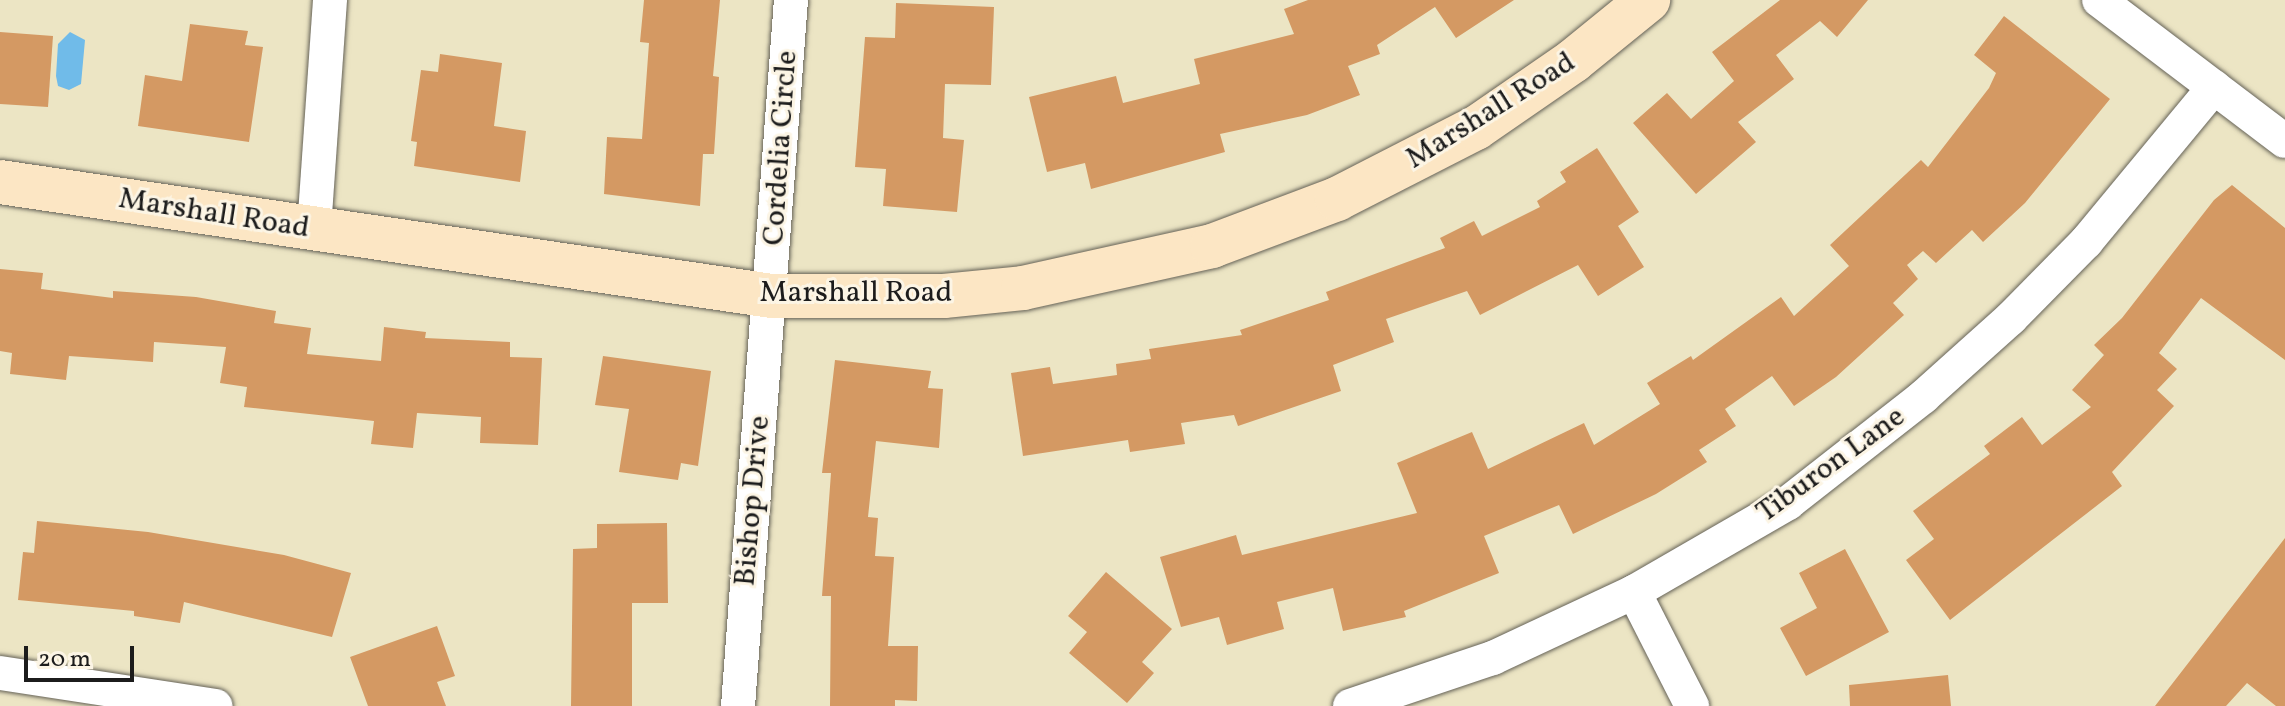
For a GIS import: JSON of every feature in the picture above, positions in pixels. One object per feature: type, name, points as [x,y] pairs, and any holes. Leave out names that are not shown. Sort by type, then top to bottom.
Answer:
[{"type":"street","points":[[314,229],[330,0]]},
{"type":"street","name":"Cordelia Circle","points":[[772,296],[791,0]]},
{"type":"street","name":"Marshall Road","points":[[0,182],[772,296],[944,296],[1023,288],[1144,264],[1267,227],[1391,174],[1476,128],[1573,61],[1648,0]]},
{"type":"street","points":[[2099,0],[2285,141]]},
{"type":"street","name":"Tiburon Lane","points":[[1350,706],[1493,658],[1634,592],[1788,503],[1923,397],[2086,242],[2214,87]]},
{"type":"street","name":"Bishop Drive","points":[[738,706],[772,296]]},
{"type":"street","points":[[1634,592],[1692,706]]},
{"type":"street","points":[[0,673],[215,706]]},
{"type":"water","points":[[70,32],[85,40],[81,84],[69,90],[58,86],[56,76],[58,44]]},
{"type":"building","points":[[644,0],[720,0],[713,76],[719,77],[714,154],[703,154],[700,206],[604,194],[607,137],[642,139],[649,43],[640,42]]},
{"type":"building","points":[[1308,0],[1514,0],[1456,38],[1435,7],[1377,45],[1380,54],[1348,66],[1360,95],[1307,115],[1220,134],[1225,152],[1091,189],[1085,163],[1047,172],[1029,97],[1116,76],[1123,103],[1200,84],[1194,59],[1294,34],[1284,9]]},
{"type":"building","points":[[1780,0],[1868,0],[1837,37],[1820,21],[1776,55],[1794,79],[1738,122],[1756,142],[1696,194],[1633,123],[1667,93],[1691,119],[1734,81],[1712,52]]},
{"type":"building","points":[[896,3],[994,7],[991,85],[945,84],[943,138],[964,140],[957,212],[883,206],[886,169],[855,167],[865,37],[895,38]]},
{"type":"building","points":[[2004,16],[2110,99],[2025,203],[1983,242],[1972,230],[1936,263],[1923,251],[1907,265],[1918,279],[1893,303],[1904,315],[1836,377],[1794,406],[1772,376],[1725,409],[1736,426],[1699,450],[1707,462],[1656,494],[1573,534],[1559,505],[1484,536],[1499,573],[1404,611],[1406,617],[1343,631],[1333,588],[1277,602],[1284,629],[1227,645],[1219,617],[1181,627],[1160,557],[1236,535],[1242,555],[1417,513],[1397,463],[1472,432],[1488,469],[1584,423],[1594,445],[1660,404],[1647,383],[1691,356],[1693,360],[1781,297],[1794,316],[1849,266],[1830,245],[1921,160],[1928,167],[1989,88],[1996,73],[1974,55]]},
{"type":"building","points":[[190,24],[248,31],[245,45],[263,47],[249,142],[138,126],[145,75],[182,81]]},
{"type":"building","points":[[0,32],[53,36],[48,107],[0,104]]},
{"type":"building","points":[[440,54],[502,63],[494,126],[526,131],[520,182],[414,166],[417,142],[411,141],[421,70],[438,72]]},
{"type":"building","points":[[1597,148],[1639,212],[1618,226],[1644,267],[1598,296],[1578,265],[1480,315],[1467,291],[1386,319],[1394,342],[1333,365],[1341,391],[1238,426],[1234,415],[1181,423],[1185,444],[1130,452],[1128,440],[1023,456],[1011,373],[1050,367],[1053,384],[1117,375],[1116,364],[1151,359],[1149,349],[1242,335],[1240,330],[1329,300],[1326,292],[1445,248],[1440,238],[1474,221],[1482,236],[1540,207],[1537,201],[1566,182],[1560,172]]},
{"type":"building","points":[[2232,185],[2285,228],[2285,360],[2201,298],[2159,353],[2177,369],[2157,390],[2174,406],[2112,472],[2122,486],[1950,620],[1906,560],[1934,539],[1913,511],[1990,454],[1984,446],[2022,417],[2042,445],[2091,407],[2072,390],[2104,355],[2094,345],[2122,318],[2214,200]]},
{"type":"building","points":[[0,269],[43,273],[41,289],[113,298],[113,291],[196,297],[276,311],[274,323],[311,328],[307,354],[381,361],[384,327],[426,332],[425,338],[510,342],[510,357],[542,358],[538,445],[480,443],[481,417],[417,413],[413,448],[371,444],[374,421],[244,407],[247,387],[220,383],[226,347],[154,342],[153,362],[69,356],[66,380],[10,374],[12,353],[0,351]]},
{"type":"building","points":[[603,356],[711,371],[698,466],[681,463],[678,480],[619,472],[629,409],[595,405]]},
{"type":"building","points":[[835,360],[931,371],[928,388],[943,389],[939,448],[876,441],[868,517],[878,518],[875,556],[894,557],[888,646],[918,646],[917,701],[895,700],[895,706],[830,706],[831,596],[822,596],[831,473],[822,473]]},
{"type":"building","points":[[37,521],[148,532],[284,555],[351,573],[332,637],[184,602],[180,623],[134,616],[134,611],[18,600],[23,552],[34,553]]},
{"type":"building","points":[[667,523],[668,603],[632,603],[632,706],[571,706],[573,549],[597,548],[597,524]]},
{"type":"building","points":[[2285,538],[2285,706],[2276,706],[2247,683],[2226,706],[2155,706]]},
{"type":"building","points":[[1845,549],[1889,632],[1806,676],[1780,628],[1817,608],[1799,573]]},
{"type":"building","points":[[1106,572],[1172,629],[1142,662],[1154,673],[1127,703],[1069,653],[1087,632],[1068,616]]},
{"type":"building","points":[[437,626],[455,676],[437,682],[446,706],[368,706],[350,657]]},
{"type":"building","points":[[1948,675],[1951,706],[1850,706],[1849,685]]}]
